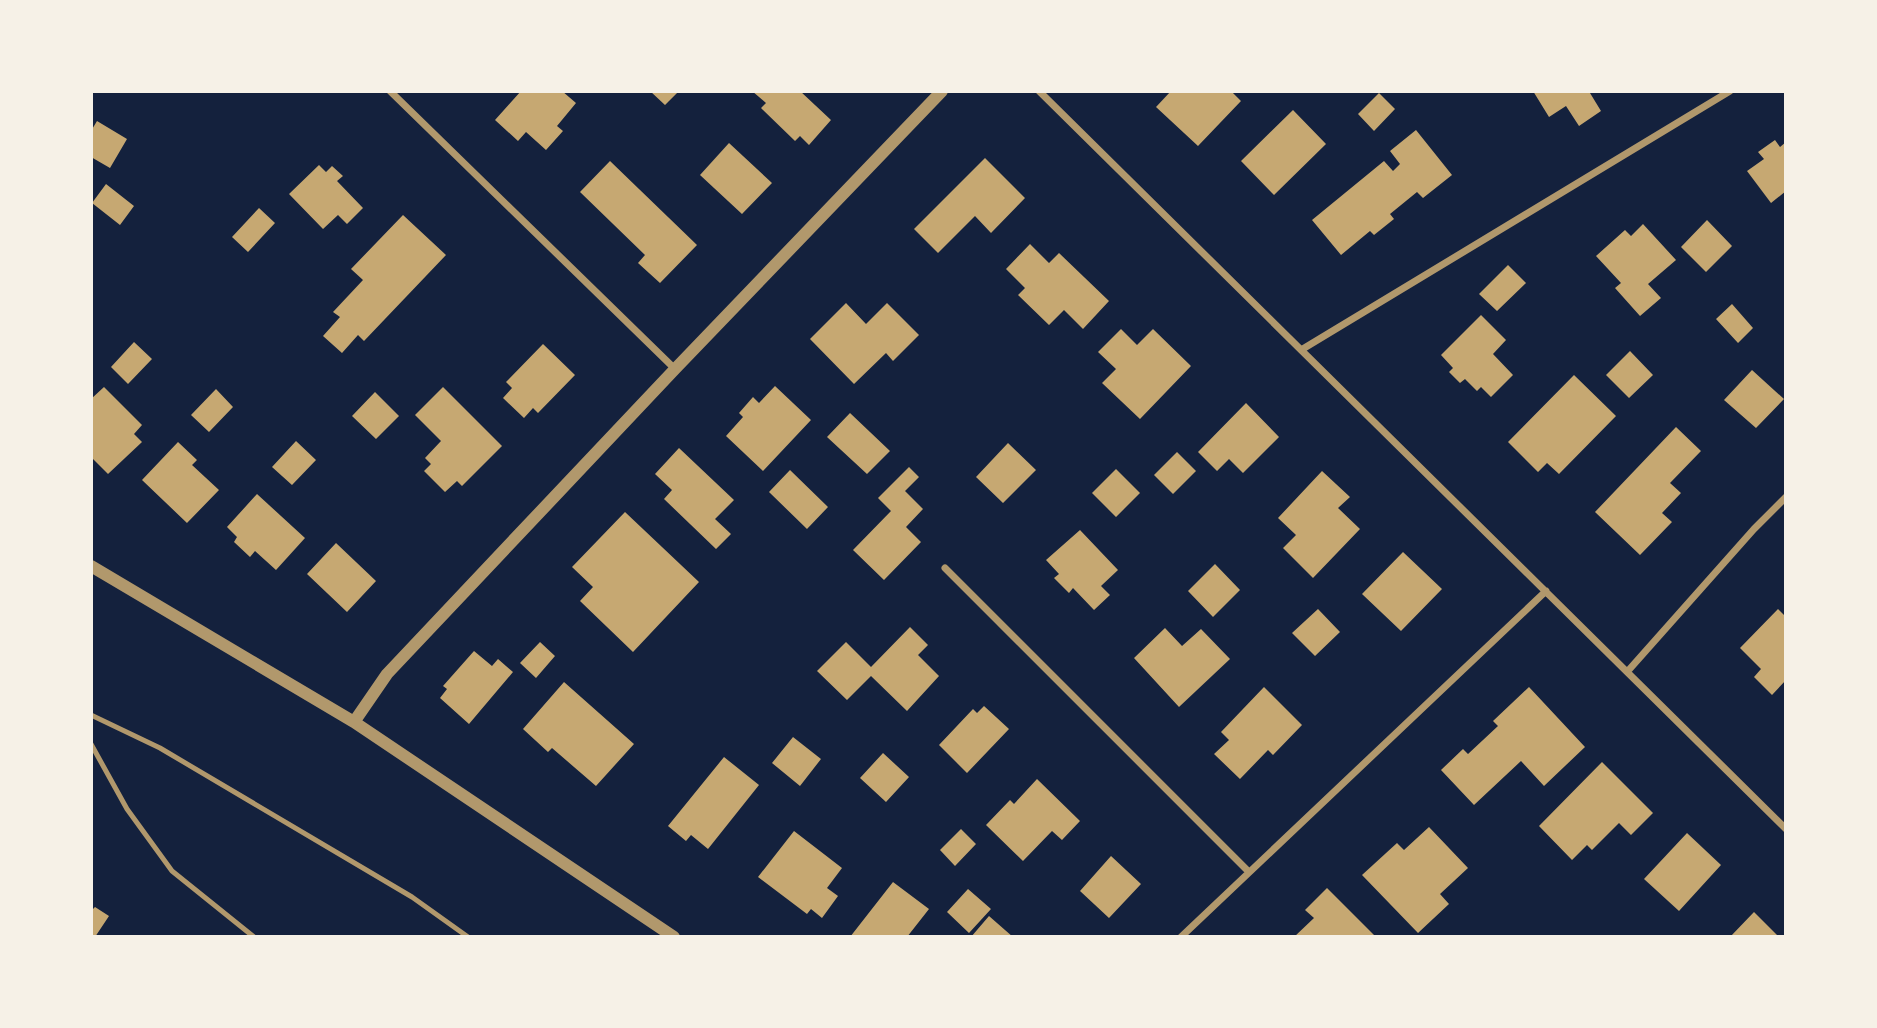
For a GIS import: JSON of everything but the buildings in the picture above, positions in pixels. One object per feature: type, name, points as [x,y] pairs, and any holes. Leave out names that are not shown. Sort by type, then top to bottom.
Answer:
[{"type":"street","points":[[390,91],[675,369]]},
{"type":"street","points":[[354,722],[387,674],[942,91]]},
{"type":"street","points":[[1039,91],[1786,829]]},
{"type":"street","points":[[1301,350],[1730,91]]},
{"type":"street","points":[[1627,672],[1754,529],[1786,497]]},
{"type":"street","points":[[91,566],[354,722],[674,937]]},
{"type":"street","points":[[946,568],[1249,872]]},
{"type":"street","points":[[1181,937],[1546,591]]},
{"type":"lane","points":[[91,715],[160,748],[412,897],[468,937]]},
{"type":"lane","points":[[91,744],[127,809],[172,871],[254,937]]}]
